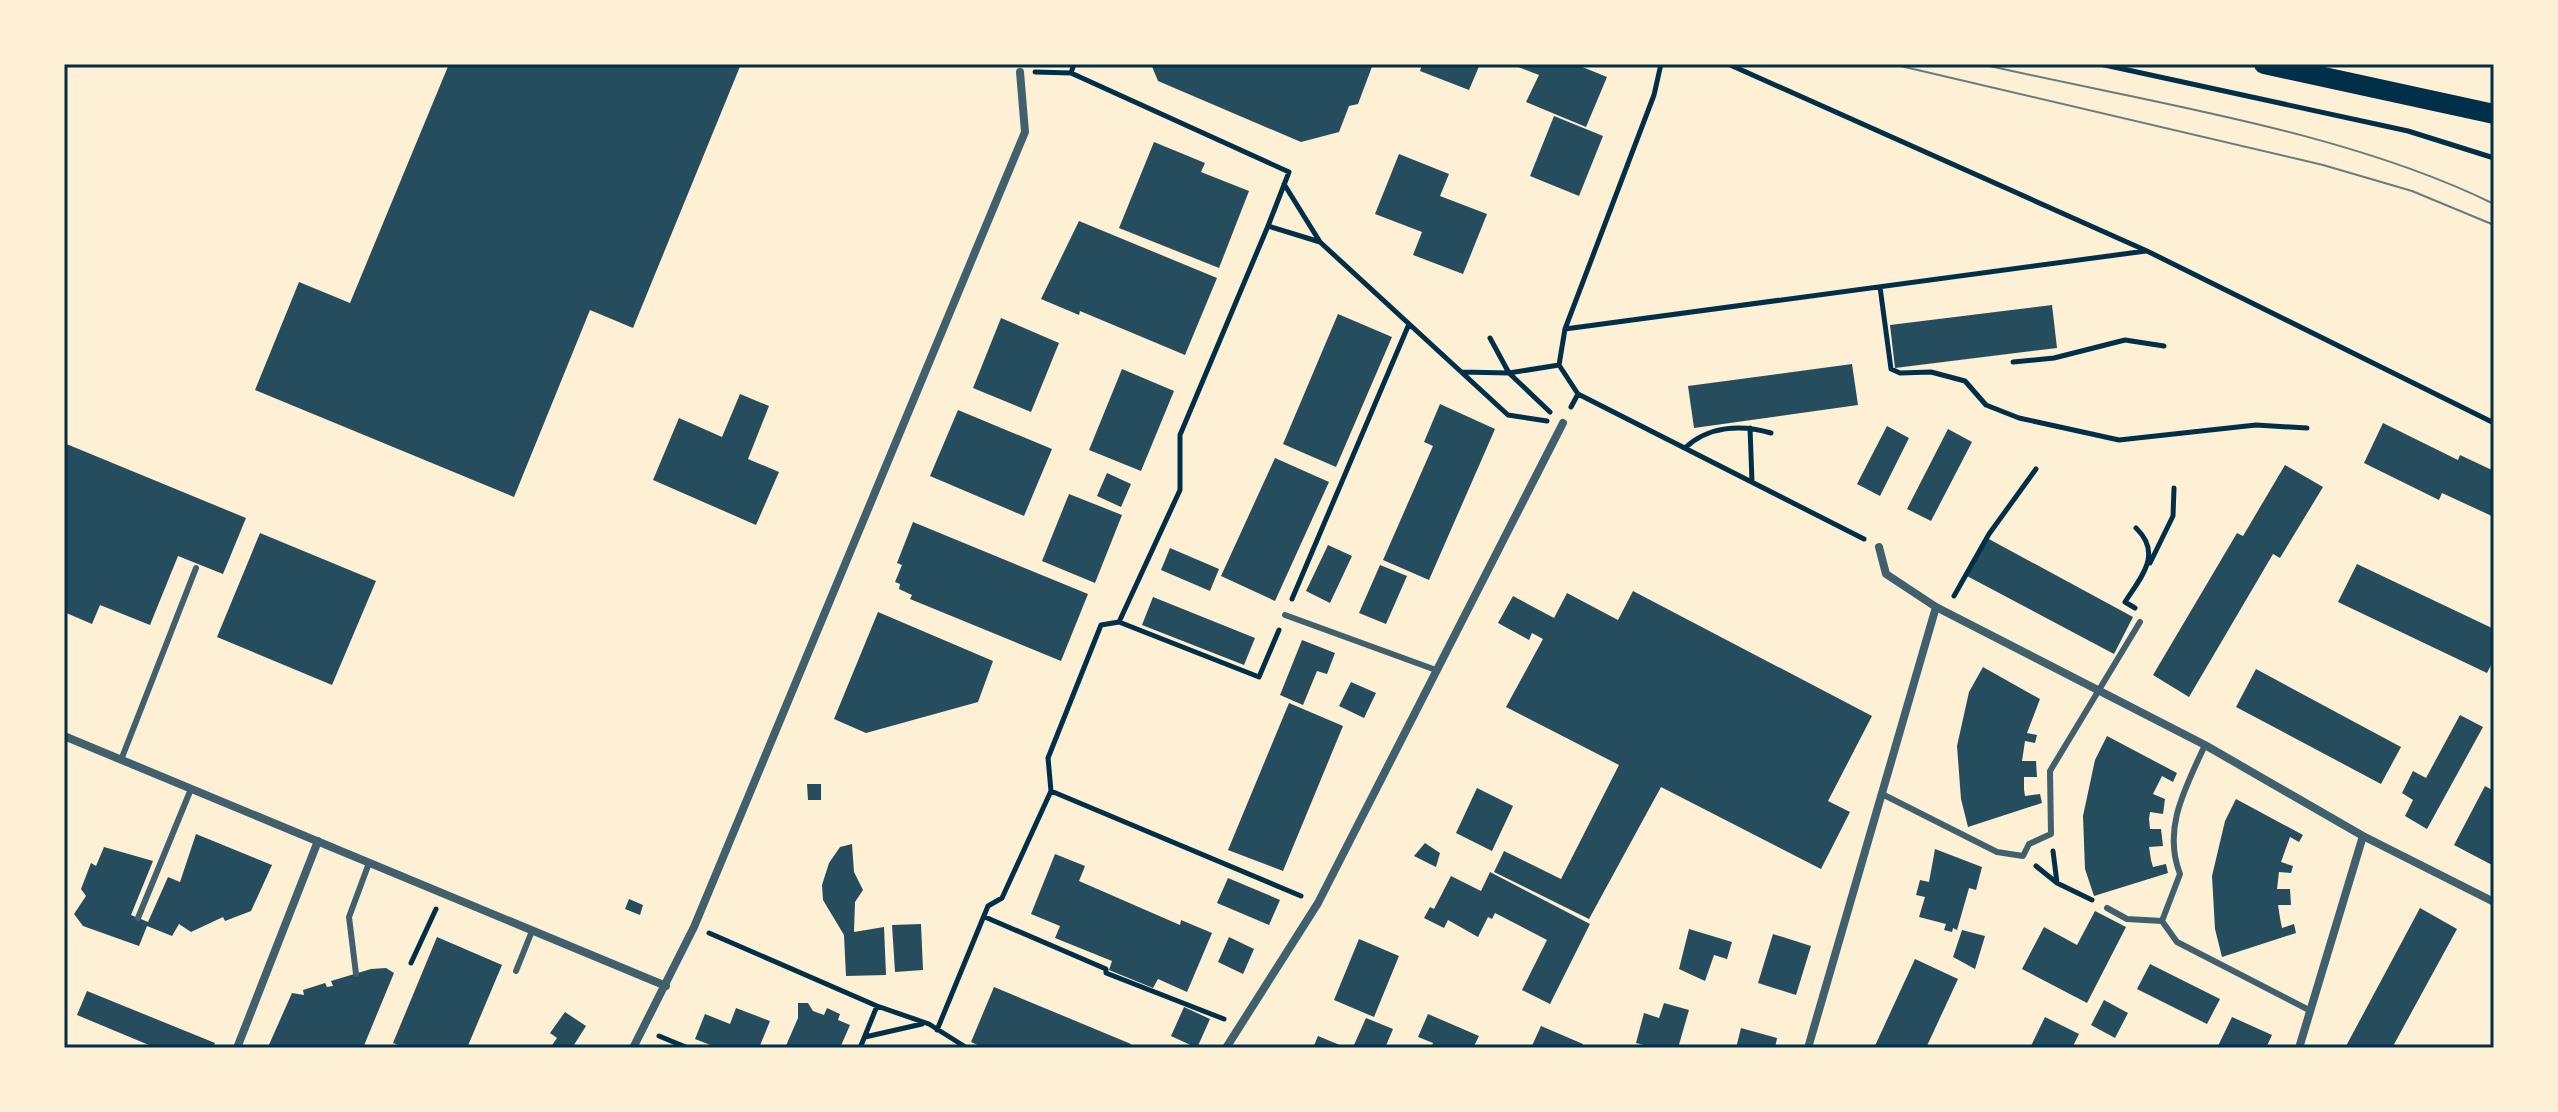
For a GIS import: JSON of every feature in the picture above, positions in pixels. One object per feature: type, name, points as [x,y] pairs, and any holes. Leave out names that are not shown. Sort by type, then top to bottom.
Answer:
[{"type":"main road","points":[[2264,64],[2494,114]]},
{"type":"street","points":[[633,1048],[694,927],[1025,132],[1020,72]]},
{"type":"street","points":[[1226,1048],[1318,903],[1563,423]]},
{"type":"street","points":[[1879,547],[1886,574],[1936,607],[2205,745],[2363,836],[2494,902]]},
{"type":"street","points":[[1808,1048],[1936,607]]},
{"type":"street","points":[[64,736],[666,986]]},
{"type":"street","points":[[2299,1048],[2363,836]]},
{"type":"street","points":[[237,1048],[318,841]]},
{"type":"lane","points":[[121,760],[196,568]]},
{"type":"lane","points":[[1285,615],[1436,670]]},
{"type":"lane","points":[[1882,794],[1997,852],[2023,856],[2029,844],[2051,834],[2050,771],[2140,622]]},
{"type":"lane","points":[[2162,921],[2180,874],[2173,857],[2174,815],[2205,745]]},
{"type":"lane","points":[[138,918],[191,789]]},
{"type":"lane","points":[[356,974],[349,917],[369,863]]},
{"type":"lane","points":[[2107,908],[2127,919],[2162,921]]},
{"type":"lane","points":[[2162,921],[2177,942],[2309,1010]]},
{"type":"lane","points":[[516,971],[532,931]]},
{"type":"path","points":[[1071,73],[1074,64]]},
{"type":"path","points":[[1661,64],[1654,95],[1565,329],[1559,365],[1578,394],[1879,547]]},
{"type":"path","points":[[1728,64],[2147,251],[2494,423]]},
{"type":"path","points":[[2100,64],[2408,131],[2494,158]]},
{"type":"path","points":[[1020,72],[1071,73],[1289,172],[1180,435],[1180,490],[1119,622]]},
{"type":"path","points":[[1284,184],[1320,242],[1508,415],[1563,423]]},
{"type":"path","points":[[1268,226],[1320,242]]},
{"type":"path","points":[[1565,329],[2147,251]]},
{"type":"path","points":[[1880,287],[1891,369],[1900,373],[1931,372],[1965,381],[1986,405],[2019,418],[2119,440],[2256,425],[2307,428]]},
{"type":"path","points":[[937,1030],[988,906],[1002,898],[1051,791],[1048,758],[1101,625],[1119,622],[1259,677],[1409,324]]},
{"type":"path","points":[[1490,338],[1509,373],[1563,423]]},
{"type":"path","points":[[2013,362],[2054,358],[2125,340],[2164,346]]},
{"type":"path","points":[[1462,372],[1509,373],[1559,365]]},
{"type":"path","points":[[1563,423],[1578,394]]},
{"type":"path","points":[[1685,448],[1700,434],[1750,427],[1771,433]]},
{"type":"path","points":[[1750,427],[1752,483]]},
{"type":"path","points":[[1945,612],[1989,534],[2036,469]]},
{"type":"path","points":[[2140,622],[2145,615],[2125,602],[2148,568],[2173,516],[2174,488]]},
{"type":"path","points":[[2136,528],[2149,547],[2148,568]]},
{"type":"path","points":[[1051,791],[1318,903]]},
{"type":"path","points":[[2051,834],[2057,883]]},
{"type":"path","points":[[2023,856],[2057,883],[2107,908]]},
{"type":"path","points":[[411,963],[443,893]]},
{"type":"path","points":[[985,917],[1106,969],[1106,973],[1240,1025]]},
{"type":"path","points":[[694,927],[923,1023],[967,1048]]},
{"type":"path","points":[[860,1048],[877,1006]]},
{"type":"path","points":[[865,1037],[923,1023]]},
{"type":"path","points":[[645,1029],[688,1048]]},
{"type":"building","points":[[449,64],[741,64],[633,328],[590,310],[514,497],[255,390],[299,282],[350,303]]},
{"type":"building","points":[[1151,64],[1373,64],[1358,104],[1349,106],[1339,132],[1301,142],[1158,81]]},
{"type":"building","points":[[1422,64],[1480,64],[1469,90],[1420,71]]},
{"type":"building","points":[[1510,64],[1575,64],[1607,77],[1586,127],[1526,102],[1539,75]]},
{"type":"building","points":[[1554,116],[1603,136],[1579,196],[1530,176]]},
{"type":"building","points":[[1154,142],[1205,163],[1201,172],[1249,191],[1219,268],[1119,228]]},
{"type":"building","points":[[1399,154],[1449,174],[1440,196],[1487,214],[1463,274],[1413,255],[1422,232],[1375,214]]},
{"type":"building","points":[[1079,221],[1217,278],[1185,355],[1080,311],[1079,315],[1041,299]]},
{"type":"building","points":[[2052,305],[2057,348],[1895,368],[1890,325]]},
{"type":"building","points":[[1338,314],[1392,337],[1336,467],[1283,444]]},
{"type":"building","points":[[1001,318],[1059,343],[1031,412],[973,388]]},
{"type":"building","points":[[1852,364],[1858,405],[1694,428],[1688,386]]},
{"type":"building","points":[[1122,369],[1174,391],[1141,471],[1089,450]]},
{"type":"building","points":[[740,394],[769,406],[748,459],[779,472],[756,525],[653,480],[679,418],[722,437]]},
{"type":"building","points":[[1440,404],[1495,429],[1429,580],[1383,560],[1433,446],[1424,442]]},
{"type":"building","points":[[958,410],[1052,449],[1024,516],[930,476]]},
{"type":"building","points":[[2383,423],[2458,460],[2460,455],[2494,471],[2494,517],[2442,493],[2439,500],[2364,463]]},
{"type":"building","points":[[1887,426],[1909,438],[1880,496],[1857,484]]},
{"type":"building","points":[[1948,429],[1972,442],[1931,521],[1907,509]]},
{"type":"building","points":[[64,443],[246,518],[223,574],[178,556],[150,625],[100,605],[92,624],[64,612]]},
{"type":"building","points":[[1275,458],[1329,482],[1275,601],[1221,576]]},
{"type":"building","points":[[2285,465],[2323,487],[2280,558],[2273,554],[2189,697],[2153,675],[2237,533],[2243,536]]},
{"type":"building","points":[[1107,473],[1131,484],[1121,507],[1097,496]]},
{"type":"building","points":[[1069,494],[1122,515],[1095,583],[1042,561]]},
{"type":"building","points":[[913,522],[1088,594],[1061,661],[910,599],[912,595],[899,589],[900,584],[895,582],[902,565],[897,563]]},
{"type":"building","points":[[260,533],[376,581],[332,685],[217,637]]},
{"type":"building","points":[[1987,538],[2133,617],[2114,654],[1967,576]]},
{"type":"building","points":[[1328,545],[1352,556],[1330,603],[1306,591]]},
{"type":"building","points":[[1170,548],[1219,569],[1210,591],[1161,570]]},
{"type":"building","points":[[2357,564],[2494,629],[2494,659],[2487,673],[2338,602]]},
{"type":"building","points":[[1380,565],[1407,576],[1386,624],[1359,613]]},
{"type":"building","points":[[1633,591],[1872,716],[1828,801],[1850,812],[1821,869],[1661,787],[1589,919],[1494,872],[1504,851],[1561,879],[1619,765],[1506,707],[1543,639],[1532,633],[1529,640],[1498,623],[1513,596],[1554,618],[1567,593],[1618,620]]},
{"type":"building","points":[[1153,597],[1255,638],[1244,665],[1142,625]]},
{"type":"building","points":[[878,612],[993,661],[978,702],[866,733],[834,719]]},
{"type":"building","points":[[1302,640],[1335,653],[1327,674],[1317,671],[1303,705],[1280,695]]},
{"type":"building","points":[[1983,667],[2040,699],[2027,733],[2037,735],[2035,743],[2025,741],[2022,761],[2036,761],[2037,777],[2024,777],[2025,796],[2040,794],[2042,803],[1968,827],[1961,799],[1957,746],[1969,692]]},
{"type":"building","points":[[2256,669],[2401,747],[2381,784],[2236,707]]},
{"type":"building","points":[[1351,682],[1376,693],[1364,718],[1339,706]]},
{"type":"building","points":[[1289,703],[1343,726],[1283,871],[1228,850]]},
{"type":"building","points":[[2460,715],[2483,727],[2427,829],[2405,816],[2413,800],[2402,793],[2413,771],[2426,778]]},
{"type":"building","points":[[2107,736],[2177,773],[2173,782],[2162,776],[2153,794],[2165,799],[2163,814],[2150,812],[2149,819],[2150,829],[2161,829],[2163,846],[2149,847],[2153,867],[2166,864],[2168,873],[2094,896],[2085,869],[2083,816],[2095,760]]},
{"type":"building","points":[[807,784],[821,784],[821,800],[808,800]]},
{"type":"building","points":[[2485,786],[2494,791],[2494,866],[2454,845]]},
{"type":"building","points":[[1477,788],[1513,806],[1492,851],[1456,833]]},
{"type":"building","points":[[2236,799],[2303,835],[2299,842],[2290,837],[2281,862],[2293,866],[2291,873],[2279,872],[2277,889],[2290,889],[2291,905],[2278,905],[2282,928],[2294,924],[2296,933],[2222,957],[2215,929],[2212,876],[2225,821]]},
{"type":"building","points":[[196,834],[272,865],[251,911],[225,921],[223,917],[191,932],[179,924],[172,936],[147,926],[139,946],[83,926],[74,914],[86,896],[81,889],[91,863],[96,866],[104,847],[153,861],[131,915],[148,922],[168,877],[180,882]]},
{"type":"building","points":[[1425,843],[1440,853],[1436,867],[1414,856]]},
{"type":"building","points":[[852,844],[854,872],[863,890],[855,902],[854,932],[884,927],[886,975],[846,976],[844,935],[823,900],[822,885],[829,863],[840,847]]},
{"type":"building","points":[[1935,849],[1982,867],[1976,890],[1969,888],[1957,930],[1953,928],[1952,932],[1944,930],[1946,924],[1919,917],[1925,897],[1916,895],[1920,880],[1929,882]]},
{"type":"building","points":[[1055,854],[1085,866],[1079,881],[1180,925],[1181,920],[1212,933],[1187,992],[1158,979],[1153,988],[1109,970],[1112,961],[1055,938],[1060,926],[1031,914]]},
{"type":"building","points":[[1490,872],[1590,924],[1550,1004],[1522,990],[1547,940],[1495,913],[1492,919],[1488,917],[1478,937],[1448,920],[1444,928],[1424,918],[1430,907],[1434,909],[1451,876],[1481,891]]},
{"type":"building","points":[[1228,878],[1280,900],[1269,925],[1217,903]]},
{"type":"building","points":[[629,899],[643,905],[640,915],[625,909]]},
{"type":"building","points":[[2420,908],[2457,929],[2392,1048],[2345,1048]]},
{"type":"building","points":[[2095,911],[2126,927],[2087,1003],[2022,969],[2044,927],[2077,945]]},
{"type":"building","points":[[921,924],[923,970],[895,972],[892,925]]},
{"type":"building","points":[[1689,929],[1732,942],[1727,959],[1714,955],[1705,981],[1679,969]]},
{"type":"building","points":[[1962,930],[1985,936],[1975,969],[1953,957]]},
{"type":"building","points":[[1773,934],[1811,946],[1796,995],[1758,983]]},
{"type":"building","points":[[437,937],[502,965],[467,1048],[405,1048],[393,1043]]},
{"type":"building","points":[[1229,937],[1254,949],[1243,974],[1218,962]]},
{"type":"building","points":[[1359,939],[1399,956],[1374,1017],[1334,1000]]},
{"type":"building","points":[[1915,959],[1958,979],[1926,1048],[1874,1048]]},
{"type":"building","points":[[2150,964],[2220,999],[2207,1024],[2137,989]]},
{"type":"building","points":[[386,968],[394,973],[363,1048],[268,1047],[292,993],[304,995],[303,990],[325,983],[327,987],[333,986],[331,981],[371,969]]},
{"type":"building","points":[[994,987],[1131,1044],[1129,1048],[984,1048],[971,1042]]},
{"type":"building","points":[[87,991],[215,1043],[213,1048],[156,1048],[77,1015]]},
{"type":"building","points":[[2104,1000],[2128,1013],[2115,1038],[2091,1025]]},
{"type":"building","points":[[798,1003],[808,1003],[813,1011],[824,1015],[827,1008],[840,1014],[838,1020],[850,1025],[840,1048],[785,1048],[798,1018]]},
{"type":"building","points":[[1664,1003],[1689,1010],[1678,1048],[1655,1048],[1636,1043],[1644,1013],[1659,1018]]},
{"type":"building","points":[[1184,1007],[1210,1019],[1197,1048],[1171,1036]]},
{"type":"building","points":[[736,1008],[770,1021],[759,1048],[718,1048],[695,1039],[705,1014],[730,1024]]},
{"type":"building","points":[[565,1012],[586,1026],[572,1048],[550,1048],[557,1038],[550,1033]]},
{"type":"building","points":[[1428,1014],[1479,1036],[1473,1048],[1431,1048],[1433,1043],[1418,1037]]},
{"type":"building","points":[[2045,1017],[2079,1034],[2072,1048],[2030,1048]]},
{"type":"building","points":[[2232,1017],[2272,1035],[2266,1048],[2217,1048]]},
{"type":"building","points":[[1366,1018],[1393,1029],[1385,1048],[1354,1045]]},
{"type":"building","points":[[1541,1026],[1583,1044],[1581,1048],[1531,1048]]},
{"type":"building","points":[[1741,1028],[1777,1038],[1775,1048],[1736,1048]]},
{"type":"building","points":[[1318,1036],[1347,1048],[1313,1048]]},
{"type":"tram line","points":[[1892,64],[2323,165],[2412,191],[2494,225]]},
{"type":"tram line","points":[[1981,64],[2309,137],[2436,178],[2494,204]]}]
